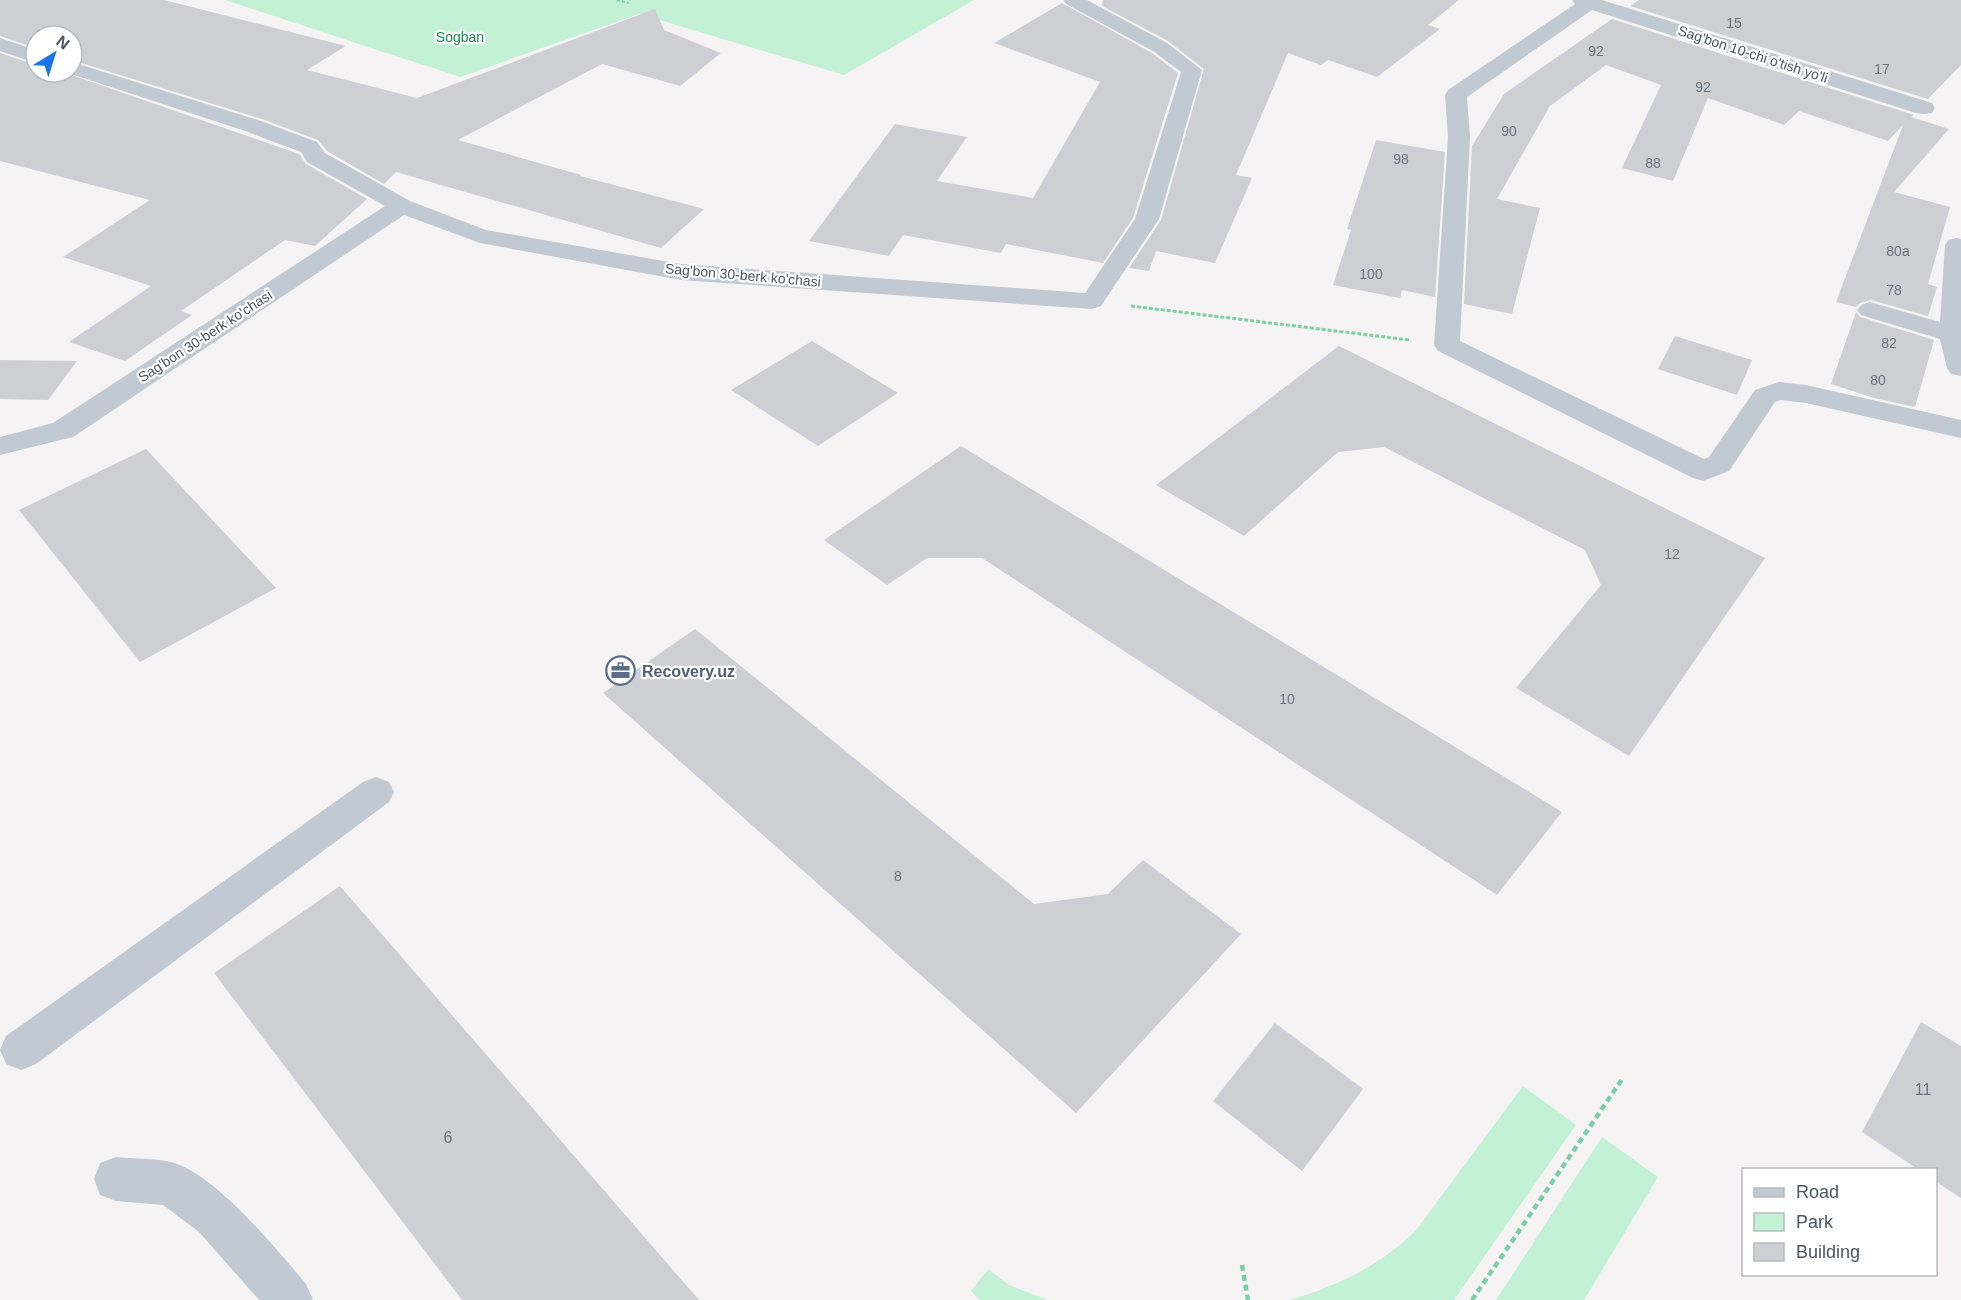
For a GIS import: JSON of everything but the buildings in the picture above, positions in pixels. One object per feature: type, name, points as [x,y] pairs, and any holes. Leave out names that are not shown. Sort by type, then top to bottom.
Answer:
[{"type":"street","points":[[1073,0],[1160,47],[1191,70],[1148,219],[1092,301]]},
{"type":"street","points":[[1586,1],[1456,95],[1459,136],[1448,345],[1703,471],[1719,464],[1765,396],[1779,391],[1806,394],[1961,429]]},
{"type":"street","name":"Sag'bon 10-chi o'tish yo'li","points":[[1586,1],[1924,108]]},
{"type":"street","points":[[0,44],[24,53]]},
{"type":"street","name":"Sag'bon 30-berk ko'chasi","points":[[84,72],[253,126],[309,147],[313,150],[315,157],[402,206],[480,236],[681,272],[1092,301]]},
{"type":"street","name":"Sag'bon 30-berk ko'chasi","points":[[0,446],[63,430],[402,206]]},
{"type":"street","points":[[1957,244],[1952,334],[1961,368]]},
{"type":"street","points":[[1870,310],[1952,334]]},
{"type":"street","points":[[21,1050],[376,792]]},
{"type":"street","points":[[116,1179],[171,1184],[215,1216],[290,1300]]},
{"type":"path","points":[[617,0],[629,3]]},
{"type":"path","points":[[1092,301],[1448,345]]},
{"type":"path","points":[[1472,1300],[1623,1078]]},
{"type":"path","points":[[1242,1265],[1248,1300]]},
{"type":"green space","name":"Sogban","points":[[225,0],[974,0],[844,75],[639,14],[460,77]]},
{"type":"green space","points":[[1523,1086],[1576,1125],[1454,1300],[1290,1300],[1358,1273],[1404,1242],[1417,1229]]},
{"type":"green space","points":[[1602,1137],[1658,1177],[1584,1300],[1496,1300]]},
{"type":"green space","points":[[988,1269],[1009,1285],[1048,1300],[980,1300],[971,1291]]},
{"type":"place","name":"Recovery.uz","points":[[621,671]]}]
